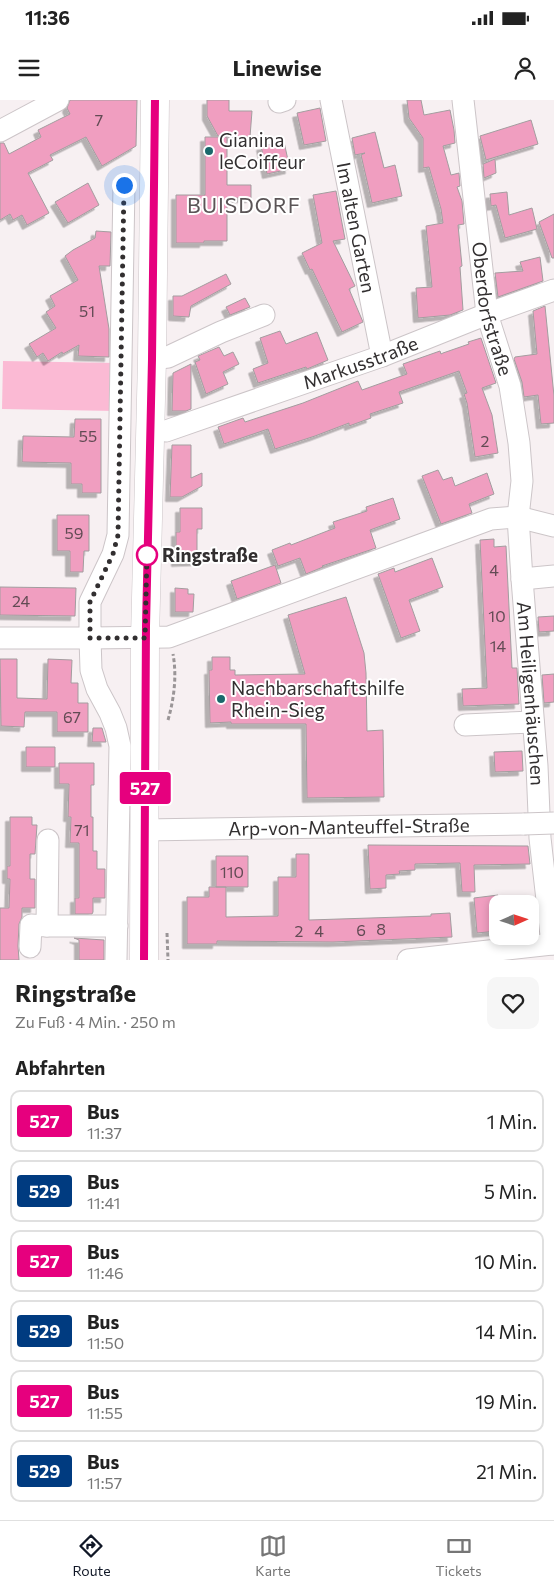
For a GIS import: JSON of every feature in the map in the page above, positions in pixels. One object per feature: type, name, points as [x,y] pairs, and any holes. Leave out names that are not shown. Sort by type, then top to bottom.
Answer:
[{"type":"main road","points":[[144,960],[145,638],[152,359],[155,100]]},
{"type":"street","points":[[0,132],[58,100]]},
{"type":"street","name":"Im alten Garten","points":[[331,100],[382,356]]},
{"type":"street","name":"Oberdorfstraße","points":[[463,100],[487,314],[510,386],[519,443],[522,481],[518,516]]},
{"type":"street","points":[[116,960],[120,746],[116,728],[97,689],[91,670],[90,602],[113,554],[118,535],[124,185]]},
{"type":"street","name":"Markusstraße","points":[[166,431],[382,356],[487,314],[554,290]]},
{"type":"street","points":[[152,359],[168,357],[221,332],[264,316]]},
{"type":"street","points":[[0,638],[170,637],[491,519],[518,516],[554,526]]},
{"type":"street","name":"Am Heiligenhäuschen","points":[[518,516],[540,838],[550,897],[553,944]]},
{"type":"street","name":"Am Heiligenhäuschen","points":[[522,579],[554,576]]},
{"type":"street","points":[[465,726],[533,722]]},
{"type":"street","name":"Arp-von-Manteuffel-Straße","points":[[144,830],[554,823]]},
{"type":"street","points":[[47,926],[48,840]]},
{"type":"street","points":[[30,947],[31,925],[117,926]]},
{"type":"street","points":[[408,960],[553,944]]},
{"type":"shaded area","points":[[3,361],[116,363],[115,411],[2,409]]},
{"type":"building","points":[[70,100],[137,100],[136,146],[102,166],[86,137],[50,155],[53,160],[28,173],[49,213],[27,225],[22,215],[13,220],[10,214],[0,220],[0,143],[4,143],[9,154],[41,137],[38,130],[70,114],[67,108]]},
{"type":"building","points":[[207,100],[229,100],[229,111],[252,111],[250,137],[218,136],[207,116]]},
{"type":"building","points":[[407,100],[421,100],[424,115],[450,110],[454,130],[455,143],[443,146],[451,175],[459,173],[460,186],[457,187],[462,201],[464,224],[458,225],[462,266],[460,267],[463,310],[450,315],[418,318],[416,288],[432,287],[426,226],[443,223],[429,167],[423,168],[423,138],[409,118]]},
{"type":"building","points":[[320,108],[326,141],[304,145],[297,113]]},
{"type":"building","points":[[531,120],[538,144],[486,160],[480,136]]},
{"type":"building","points":[[375,132],[384,168],[395,165],[402,196],[372,203],[361,155],[365,153],[355,155],[352,138]]},
{"type":"building","points":[[205,137],[227,137],[227,185],[251,185],[251,198],[227,198],[227,241],[176,243],[176,195],[205,195]]},
{"type":"building","points":[[284,142],[290,169],[267,174],[261,146]]},
{"type":"building","points":[[495,159],[496,173],[484,178],[483,164]]},
{"type":"building","points":[[88,183],[99,205],[68,223],[55,202]]},
{"type":"building","points":[[336,191],[345,239],[333,241],[355,286],[349,289],[363,322],[342,332],[312,269],[310,270],[302,253],[322,243],[313,195]]},
{"type":"building","points":[[507,192],[509,215],[532,208],[537,229],[505,238],[496,205],[491,206],[490,194]]},
{"type":"building","points":[[554,214],[554,258],[552,258],[539,222]]},
{"type":"building","points":[[96,231],[111,232],[110,266],[99,266],[109,329],[109,357],[78,356],[79,345],[63,354],[62,352],[48,361],[43,353],[37,357],[29,344],[56,328],[46,312],[55,306],[50,296],[78,280],[65,256],[95,238]]},
{"type":"building","points":[[540,257],[543,281],[498,297],[495,273],[523,271],[520,262]]},
{"type":"building","points":[[226,274],[231,284],[191,306],[189,317],[173,316],[173,296],[182,296]]},
{"type":"building","points":[[245,298],[250,307],[230,315],[226,307]]},
{"type":"building","points":[[545,306],[554,396],[554,423],[541,424],[538,395],[524,397],[522,382],[514,359],[515,357],[537,354],[533,311]]},
{"type":"building","points":[[280,331],[286,344],[317,332],[328,360],[307,369],[306,367],[258,383],[253,369],[268,363],[260,338]]},
{"type":"building","points":[[481,338],[496,383],[482,388],[492,415],[498,453],[475,457],[464,394],[467,393],[459,371],[399,392],[403,403],[370,414],[371,418],[349,426],[349,423],[275,449],[268,429],[224,444],[218,427],[243,418],[245,422],[303,403],[358,381],[362,390],[407,374],[403,364],[440,351],[441,354]]},
{"type":"building","points":[[219,347],[224,356],[233,352],[239,364],[223,372],[228,384],[206,394],[195,362],[200,360],[198,356]]},
{"type":"building","points":[[191,364],[191,409],[172,411],[173,373]]},
{"type":"building","points":[[75,419],[101,419],[101,493],[82,493],[82,484],[71,484],[71,463],[22,462],[23,436],[74,437]]},
{"type":"building","points":[[172,445],[191,445],[191,478],[202,473],[202,486],[182,497],[170,497]]},
{"type":"building","points":[[438,470],[443,480],[452,477],[455,486],[487,473],[494,494],[469,504],[472,513],[441,524],[422,476]]},
{"type":"building","points":[[393,498],[400,519],[370,530],[376,548],[322,566],[306,574],[300,558],[278,566],[272,550],[290,543],[291,545],[335,528],[333,522],[367,511],[366,507]]},
{"type":"building","points":[[180,508],[202,508],[202,529],[197,529],[197,561],[176,562],[176,532],[180,532]]},
{"type":"building","points":[[57,515],[89,515],[89,551],[84,551],[83,572],[70,572],[70,551],[57,551]]},
{"type":"building","points":[[494,539],[494,547],[506,546],[512,668],[517,668],[519,704],[463,706],[462,689],[487,688],[480,540]]},
{"type":"building","points":[[432,558],[443,587],[409,600],[420,631],[401,638],[378,574],[394,568],[395,572]]},
{"type":"building","points":[[275,565],[281,583],[237,599],[231,581]]},
{"type":"building","points":[[0,587],[76,588],[75,616],[0,615]]},
{"type":"building","points":[[175,588],[188,589],[188,594],[194,594],[193,612],[175,612]]},
{"type":"building","points":[[346,597],[364,653],[367,731],[383,730],[384,797],[307,798],[306,724],[210,723],[209,670],[212,670],[212,657],[230,657],[230,670],[235,670],[235,675],[305,674],[288,615]]},
{"type":"building","points":[[554,616],[554,631],[539,632],[538,617]]},
{"type":"building","points":[[0,659],[17,659],[17,698],[47,699],[48,659],[72,660],[71,683],[78,683],[78,703],[88,703],[88,732],[57,732],[57,712],[25,712],[24,727],[1,726]]},
{"type":"building","points":[[554,674],[554,702],[544,703],[542,675]]},
{"type":"building","points":[[93,728],[102,728],[106,742],[92,742]]},
{"type":"building","points":[[26,747],[55,747],[55,767],[26,767]]},
{"type":"building","points":[[522,751],[523,771],[495,772],[494,752]]},
{"type":"building","points":[[59,763],[94,763],[94,785],[91,785],[93,851],[97,851],[97,869],[105,869],[105,898],[93,898],[92,914],[75,914],[75,898],[79,898],[79,843],[70,843],[71,817],[68,817],[69,784],[59,784]]},
{"type":"building","points":[[10,817],[32,817],[32,825],[37,825],[35,854],[30,854],[30,879],[35,879],[35,908],[22,908],[22,917],[19,924],[19,960],[0,960],[0,908],[9,908],[10,879],[7,879],[7,866],[10,866]]},
{"type":"building","points":[[368,845],[528,846],[530,864],[474,865],[475,892],[462,892],[460,863],[415,864],[415,870],[399,871],[400,874],[386,875],[386,888],[370,889]]},
{"type":"building","points":[[296,854],[309,854],[309,920],[431,916],[431,914],[450,913],[452,937],[333,942],[217,941],[217,944],[187,944],[187,897],[209,897],[209,887],[226,887],[226,917],[278,916],[278,877],[296,877]]},
{"type":"building","points":[[216,856],[248,856],[248,887],[216,887]]},
{"type":"building","points":[[489,896],[489,932],[477,933],[474,898]]},
{"type":"building","points":[[74,938],[104,940],[104,960],[79,960],[79,940]]},
{"type":"bus line","name":"527","points":[[144,960],[146,626],[155,100]]},
{"type":"place","name":"Gianina leCoiffeur","points":[[209,151]]},
{"type":"place","name":"Ringstraße","points":[[147,555]]},
{"type":"place","name":"Nachbarschaftshilfe Rhein-Sieg","points":[[221,699]]},
{"type":"district","name":"BUISDORF","points":[[244,206]]},
{"type":"route","points":[[124,185],[118,535],[113,554],[90,602],[90,638],[145,638],[147,553],[147,555]]}]
